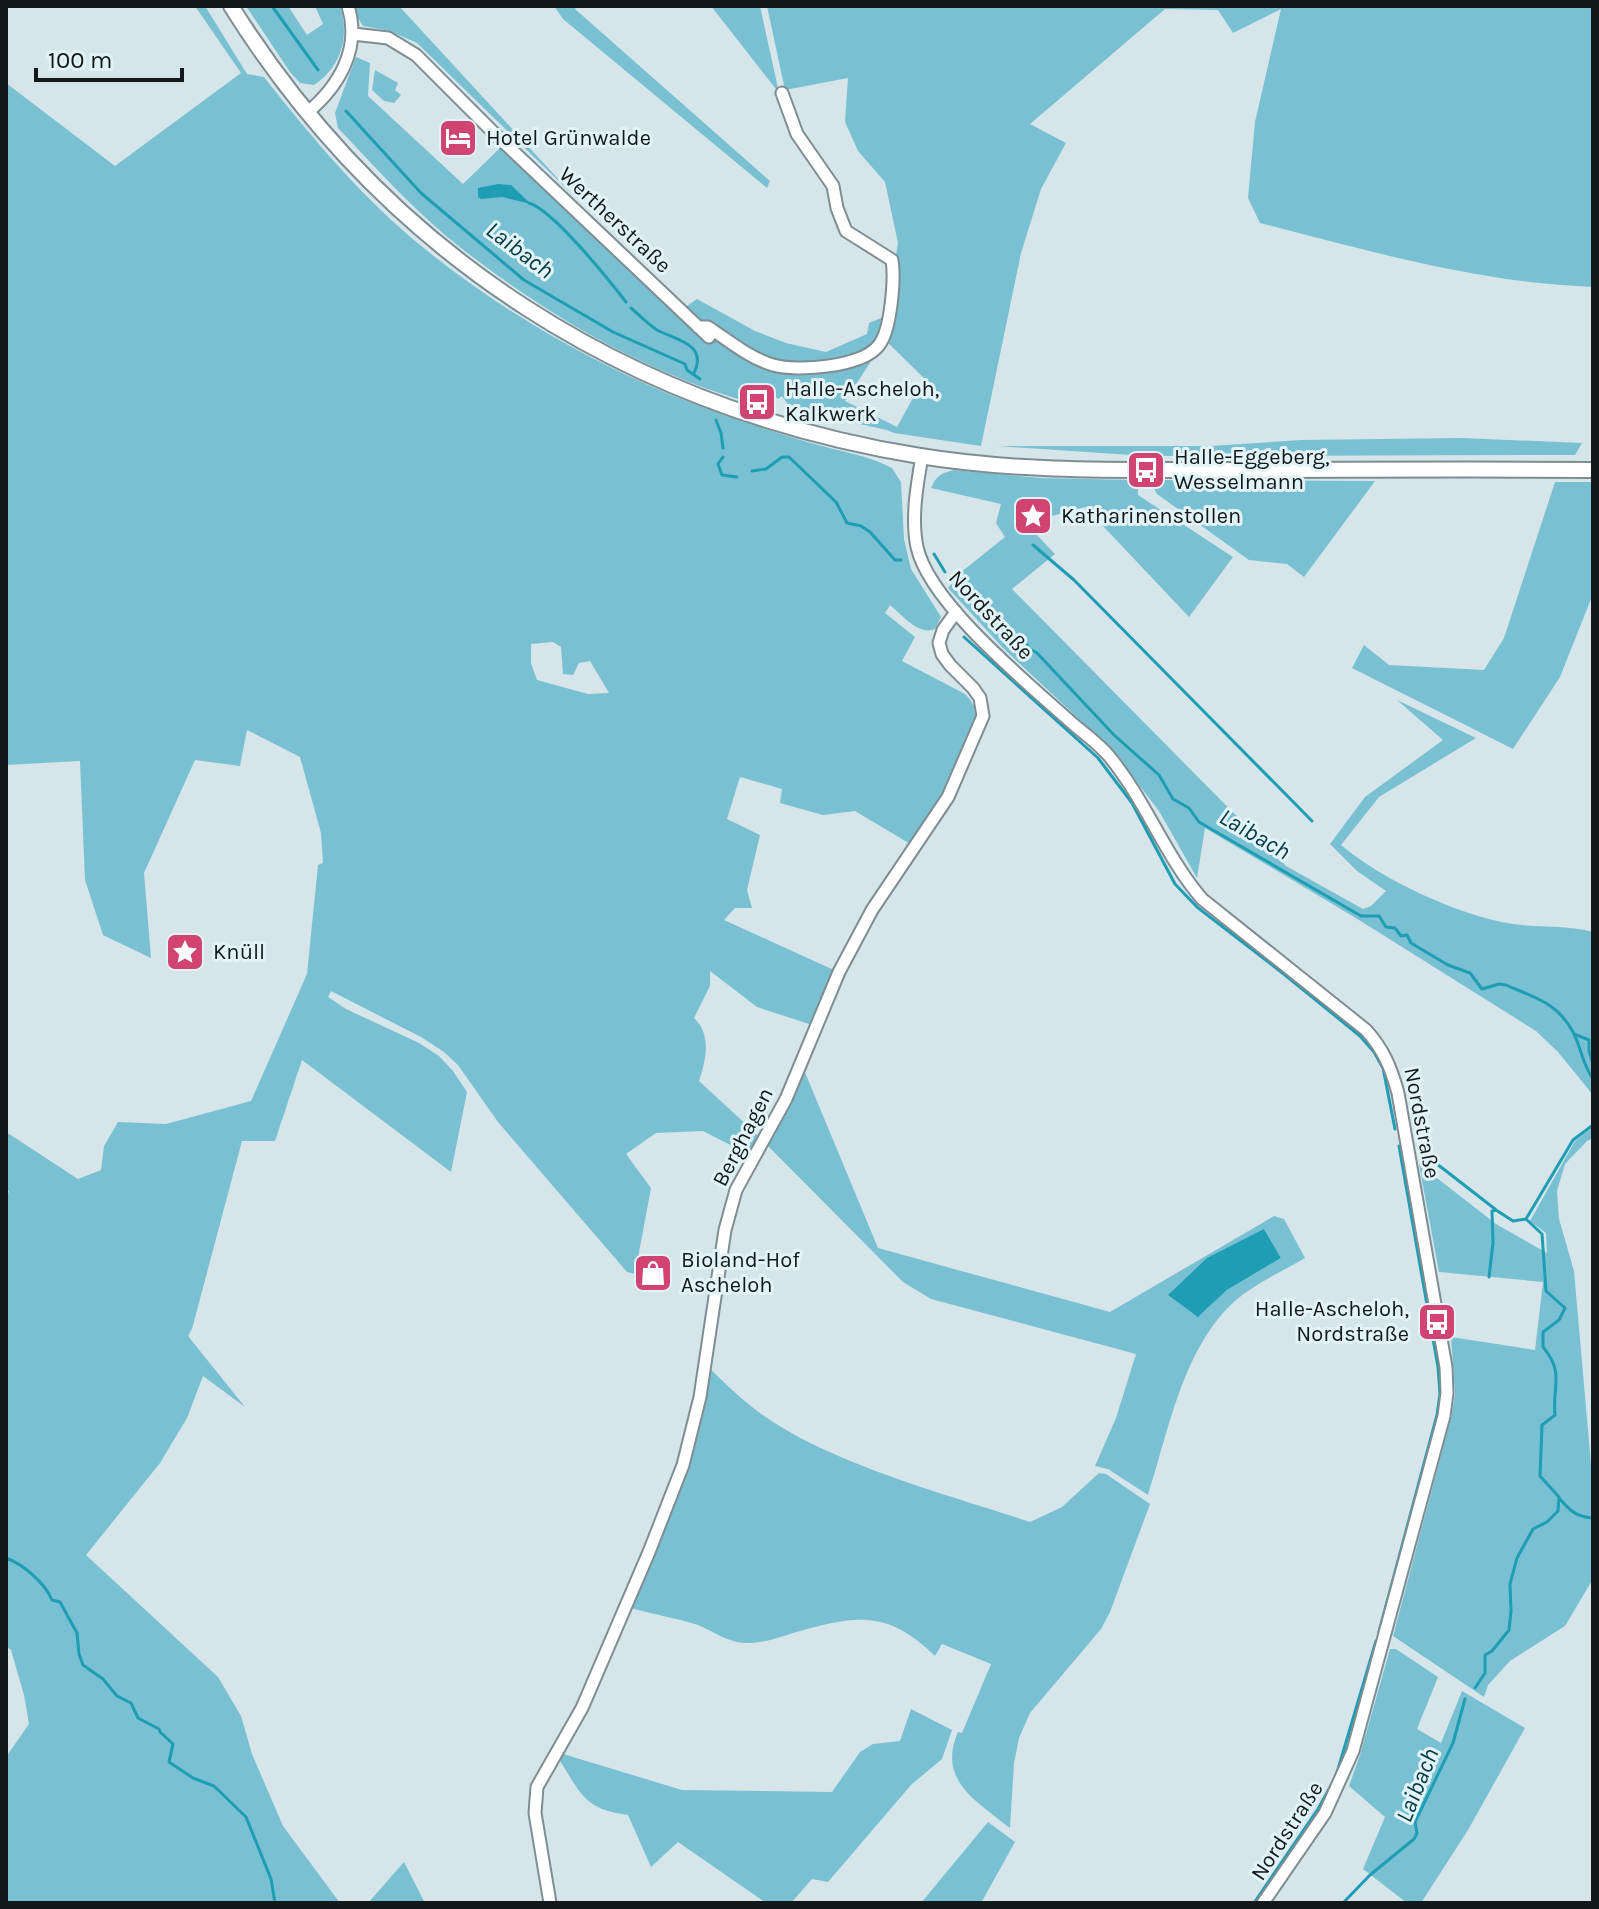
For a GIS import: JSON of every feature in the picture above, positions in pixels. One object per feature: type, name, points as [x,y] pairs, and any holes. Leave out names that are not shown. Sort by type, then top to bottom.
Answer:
[{"type":"main road","points":[[231,6],[308,112],[351,160],[443,249],[487,284],[560,330],[676,388],[776,423],[839,441],[922,456],[988,463],[1146,470],[1593,470]]},
{"type":"street","points":[[308,112],[339,78],[346,64],[353,34],[348,6]]},
{"type":"street","name":"Wertherstraße","points":[[353,34],[388,38],[416,55],[709,337]]},
{"type":"street","name":"Wertherstraße","points":[[698,327],[708,327],[763,361],[788,367],[842,363],[872,352],[884,337],[893,290],[892,260],[846,231],[833,186],[797,134],[782,93]]},
{"type":"street","name":"Nordstraße","points":[[922,456],[917,484],[915,532],[924,568],[937,590],[1017,673],[1108,755],[1150,817],[1183,877],[1202,899],[1366,1030],[1381,1047],[1398,1093],[1446,1367],[1444,1416],[1353,1751],[1325,1813],[1263,1903]]},
{"type":"street","name":"Berghagen","points":[[550,1903],[535,1813],[537,1787],[582,1708],[683,1465],[700,1397],[725,1230],[736,1190],[786,1099],[839,972],[872,910],[948,797],[983,716],[980,698],[950,665],[939,643],[943,630],[956,612]]},
{"type":"shaded area","points":[[195,6],[205,6],[247,74],[264,77],[320,145],[381,210],[453,271],[513,312],[608,366],[674,396],[759,427],[863,456],[892,468],[901,482],[904,539],[911,569],[941,617],[935,629],[923,630],[890,605],[885,613],[915,637],[902,661],[965,694],[977,716],[961,762],[912,845],[855,811],[823,815],[780,803],[782,789],[740,777],[727,819],[760,835],[747,890],[752,908],[735,908],[724,920],[836,971],[812,1025],[757,1007],[710,971],[710,986],[694,1018],[705,1040],[699,1081],[762,1139],[752,1156],[703,1131],[656,1133],[626,1154],[651,1188],[635,1274],[627,1272],[498,1122],[458,1065],[421,1037],[331,991],[328,997],[346,1009],[419,1043],[439,1056],[467,1092],[451,1172],[302,1060],[275,1141],[242,1141],[188,1336],[245,1407],[203,1376],[187,1418],[160,1463],[86,1555],[218,1677],[241,1716],[252,1754],[283,1826],[340,1903],[6,1903],[6,1757],[29,1724],[11,1650],[6,1646],[6,1195],[9,1192],[6,1186],[6,1132],[78,1179],[101,1170],[104,1146],[118,1122],[166,1124],[251,1101],[307,974],[318,865],[323,863],[321,833],[300,757],[247,730],[240,766],[195,760],[144,873],[151,958],[103,935],[85,880],[80,761],[6,765],[6,83],[115,166],[241,73]],"holes":[[[553,642],[561,647],[563,674],[573,675],[579,663],[590,661],[609,693],[588,694],[537,680],[531,663],[531,644]]]},
{"type":"shaded area","points":[[246,6],[288,6],[307,35],[323,24],[315,6],[340,6],[344,29],[337,60],[314,85],[300,83]]},
{"type":"shaded area","points":[[355,6],[399,6],[572,194],[417,43],[390,31],[363,26]]},
{"type":"shaded area","points":[[554,6],[577,6],[575,9],[770,181],[767,188],[563,19]]},
{"type":"shaded area","points":[[711,6],[760,6],[779,93]]},
{"type":"shaded area","points":[[767,6],[1593,6],[1593,287],[1467,272],[1260,223],[1248,198],[1255,122],[1281,9],[1233,33],[1218,10],[1165,9],[1030,124],[1066,143],[1041,189],[1021,253],[981,446],[894,433],[791,409],[782,396],[778,399],[769,391],[760,393],[751,403],[673,376],[598,339],[494,273],[444,234],[338,128],[335,113],[356,57],[370,63],[368,96],[463,184],[500,148],[677,313],[697,299],[755,331],[786,343],[826,352],[867,334],[869,323],[886,316],[898,243],[885,182],[858,151],[845,122],[848,78],[785,90]],"holes":[[[885,340],[924,378],[897,427],[845,401]]]},
{"type":"shaded area","points":[[375,70],[398,83],[395,90],[401,95],[394,103],[384,101],[372,90]]},
{"type":"shaded area","points":[[511,185],[531,204],[502,197],[478,197],[478,188]]},
{"type":"shaded area","points":[[1461,438],[1582,443],[1575,455],[1146,456],[997,446],[1211,446],[1301,440]]},
{"type":"shaded area","points":[[954,470],[1041,478],[1134,480],[1138,485],[1138,495],[1233,557],[1189,617],[1085,507],[1037,520],[1033,531],[1055,554],[1012,589],[1286,866],[1363,909],[1371,906],[1386,891],[1357,871],[1330,844],[1365,797],[1443,740],[1397,700],[1476,738],[1379,797],[1341,845],[1399,883],[1446,905],[1513,924],[1593,932],[1593,1095],[1558,1052],[1536,1031],[1205,828],[1197,878],[1159,811],[1112,750],[1003,648],[948,588],[960,573],[1005,537],[996,523],[1001,504],[931,488],[940,476]]},
{"type":"shaded area","points":[[1155,480],[1375,481],[1304,577],[1287,564],[1249,560],[1157,494],[1151,483]]},
{"type":"shaded area","points":[[1555,482],[1593,482],[1593,594],[1560,677],[1513,749],[1352,668],[1364,645],[1389,665],[1484,670],[1504,638]]},
{"type":"shaded area","points":[[804,1070],[878,1248],[1110,1312],[1274,1216],[1284,1219],[1305,1258],[1236,1300],[1203,1341],[1180,1391],[1148,1495],[1108,1469],[1095,1466],[1116,1418],[1136,1354],[931,1299],[903,1282],[767,1145]],"holes":[[[1264,1229],[1281,1258],[1227,1290],[1198,1317]]]},
{"type":"shaded area","points":[[1593,1127],[1593,1138],[1565,1164],[1557,1191],[1559,1219],[1574,1271],[1593,1487],[1593,1579],[1565,1626],[1510,1661],[1488,1685],[1484,1697],[1393,1636],[1451,1418],[1455,1394],[1451,1337],[1535,1350],[1543,1282],[1439,1272],[1419,1164],[1496,1224],[1547,1253],[1546,1233],[1530,1221],[1575,1141]]},
{"type":"shaded area","points":[[1264,1229],[1281,1258],[1227,1290],[1198,1317],[1168,1295],[1207,1258]]},
{"type":"shaded area","points":[[708,1367],[764,1416],[832,1453],[898,1479],[1030,1522],[1062,1507],[1099,1473],[1106,1474],[1150,1504],[1101,1629],[1030,1713],[1019,1738],[1014,1763],[1010,1828],[963,1788],[952,1763],[958,1732],[962,1733],[991,1664],[942,1644],[935,1656],[901,1630],[868,1620],[834,1623],[756,1643],[744,1643],[698,1625],[631,1608],[686,1466]]},
{"type":"shaded area","points":[[1390,1649],[1396,1649],[1438,1677],[1417,1729],[1441,1743],[1462,1691],[1525,1728],[1468,1830],[1421,1903],[1407,1903],[1363,1869],[1385,1817],[1349,1786]]},
{"type":"shaded area","points":[[911,1709],[952,1730],[942,1759],[911,1785],[828,1882],[812,1879],[791,1903],[766,1903],[678,1842],[651,1867],[628,1815],[592,1804],[578,1790],[558,1758],[560,1753],[682,1790],[832,1792],[860,1752],[873,1744],[900,1741]]},
{"type":"shaded area","points":[[988,1822],[1015,1842],[981,1903],[921,1903]]},
{"type":"shaded area","points":[[404,1862],[425,1903],[368,1903]]},
{"type":"waterway","name":"Laibach","points":[[272,6],[318,70]]},
{"type":"waterway","name":"Laibach","points":[[346,111],[421,193],[524,280],[613,332],[685,364],[687,370],[700,379]]},
{"type":"waterway","points":[[529,203],[566,232],[626,302]]},
{"type":"waterway","points":[[631,308],[657,330],[693,349],[697,355],[694,373]]},
{"type":"waterway","name":"Laibach","points":[[716,420],[723,448]]},
{"type":"waterway","name":"Laibach","points":[[723,457],[718,464],[722,475],[737,477]]},
{"type":"waterway","name":"Laibach","points":[[752,471],[766,469],[782,457],[789,457],[836,502],[847,523],[870,532],[895,560],[901,560]]},
{"type":"waterway","points":[[1033,545],[1074,580],[1312,821]]},
{"type":"waterway","name":"Laibach","points":[[934,554],[945,572]]},
{"type":"waterway","name":"Laibach","points":[[958,586],[1006,630],[1037,653],[1114,735],[1159,775],[1173,799],[1189,808],[1199,822],[1361,916],[1379,916],[1386,927],[1395,928],[1401,936],[1407,935],[1411,943],[1448,965],[1470,973],[1482,989],[1506,985],[1552,1007],[1567,1022],[1593,1079]]},
{"type":"waterway","points":[[964,637],[1098,758],[1132,803],[1175,884],[1197,907],[1360,1036],[1383,1068],[1395,1129]]},
{"type":"waterway","name":"Laibach","points":[[1574,1034],[1589,1040],[1593,1064]]},
{"type":"waterway","name":"Laibach","points":[[1475,1688],[1485,1673],[1485,1655],[1509,1630],[1510,1584],[1517,1558],[1533,1529],[1547,1522],[1558,1511],[1559,1497],[1540,1476],[1542,1425],[1555,1415],[1556,1380],[1554,1365],[1543,1347],[1543,1332],[1559,1320],[1565,1308],[1546,1291],[1542,1234],[1526,1219],[1573,1140],[1593,1125]]},
{"type":"waterway","points":[[1379,1632],[1440,1394],[1438,1367],[1399,1146]]},
{"type":"waterway","points":[[1419,1150],[1495,1209]]},
{"type":"waterway","name":"Laibach","points":[[1489,1277],[1493,1243],[1492,1211],[1496,1210],[1513,1221],[1526,1219]]},
{"type":"waterway","name":"Laibach","points":[[1560,1499],[1574,1513],[1593,1518]]},
{"type":"waterway","points":[[6,1558],[26,1569],[52,1600],[60,1602],[77,1633],[83,1665],[103,1679],[117,1696],[131,1703],[138,1718],[159,1729],[173,1744],[169,1762],[193,1778],[214,1786],[246,1817],[271,1879],[275,1903]]},
{"type":"waterway","points":[[1336,1776],[1376,1641]]},
{"type":"waterway","name":"Laibach","points":[[1343,1903],[1370,1875],[1414,1839],[1417,1833],[1415,1822],[1453,1743],[1465,1699]]},
{"type":"waterway","points":[[1254,1903],[1333,1782]]},
{"type":"place","name":"Hotel Grünwalde","points":[[458,138]]},
{"type":"place","name":"Halle-Ascheloh, Kalkwerk","points":[[757,402]]},
{"type":"place","name":"Halle-Eggeberg, Wesselmann","points":[[1146,470]]},
{"type":"place","name":"Katharinenstollen","points":[[1033,516]]},
{"type":"place","name":"Knüll","points":[[185,952]]},
{"type":"place","name":"Bioland-Hof Ascheloh","points":[[653,1273]]},
{"type":"place","name":"Halle-Ascheloh, Nordstraße","points":[[1437,1322]]}]
